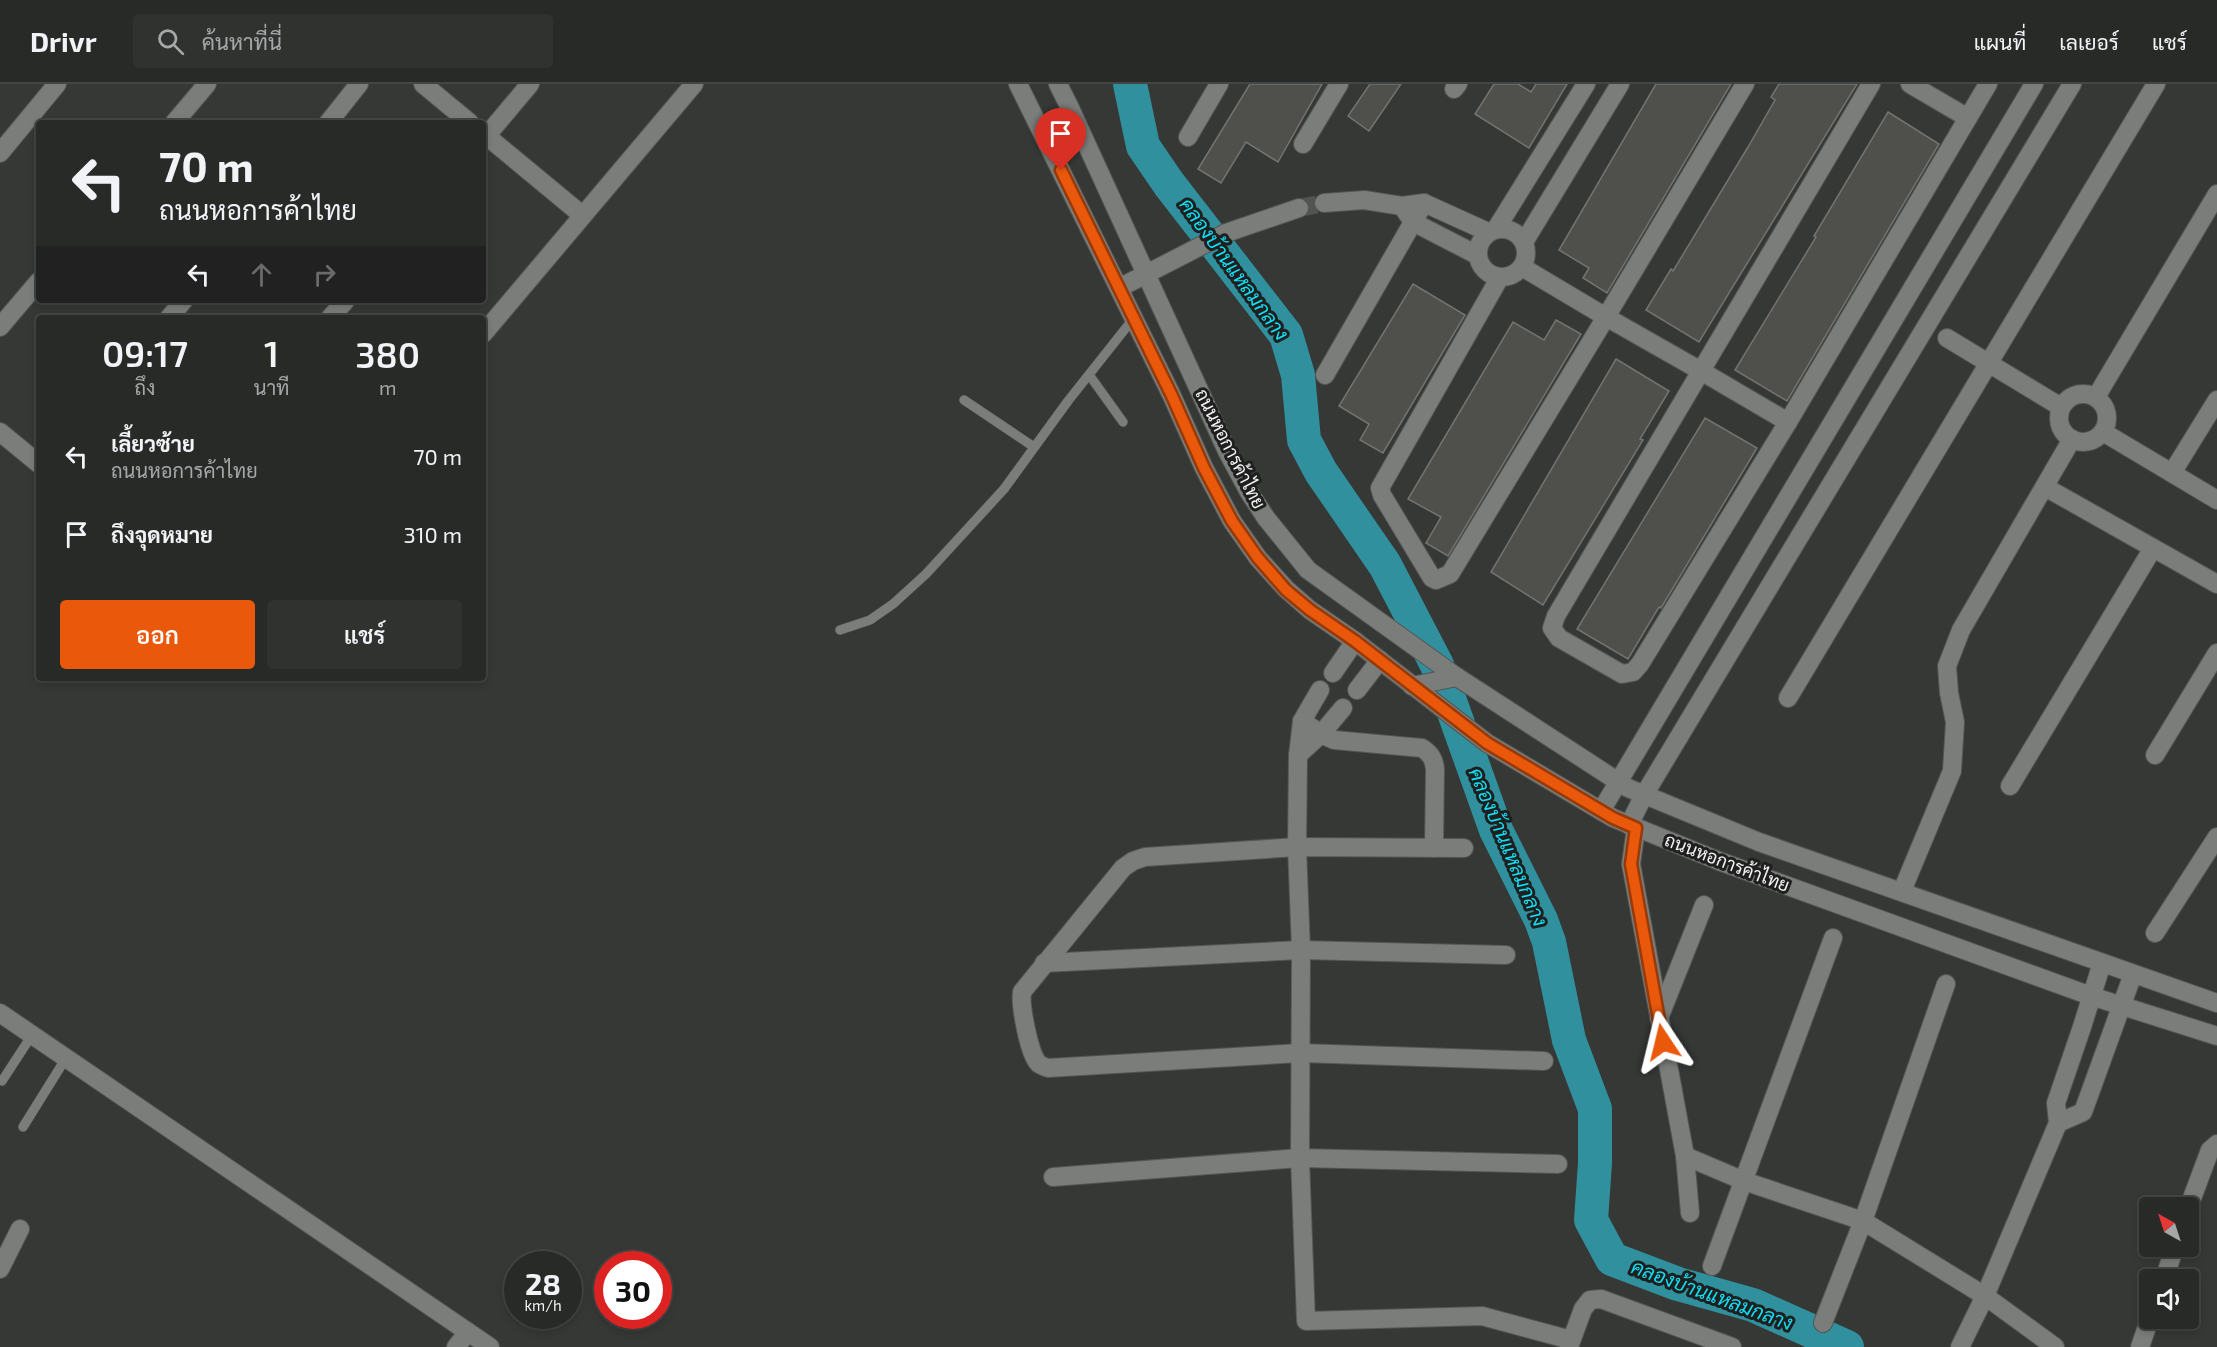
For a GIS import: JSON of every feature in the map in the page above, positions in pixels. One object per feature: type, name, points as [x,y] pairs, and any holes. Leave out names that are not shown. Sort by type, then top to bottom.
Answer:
[{"type":"street","points":[[0,153],[57,84]]},
{"type":"street","points":[[177,120],[207,84]]},
{"type":"street","points":[[330,120],[359,84]]},
{"type":"street","points":[[423,84],[466,120]]},
{"type":"street","points":[[486,135],[530,84]]},
{"type":"street","points":[[486,330],[694,84]]},
{"type":"street","name":"ถนนหอการค้าไทย","points":[[1018,84],[1172,396],[1204,468],[1232,521],[1258,558],[1286,590],[1310,610],[1355,641],[1487,743],[1632,827],[1719,861],[2091,996],[2217,1036]]},
{"type":"street","name":"ถนนหอการค้าไทย","points":[[1058,84],[1227,451],[1260,509],[1308,570],[1451,673],[1617,782],[1644,795],[1759,842],[2217,1003]]},
{"type":"street","points":[[1188,136],[1219,84]]},
{"type":"street","points":[[1303,144],[1339,84]]},
{"type":"street","points":[[1324,203],[1364,200],[1402,206],[1424,203],[1492,230],[1512,230],[1519,235],[1527,250],[1522,267],[1508,276],[1500,277],[1484,270],[1477,255],[1478,246],[1492,230],[1587,84]]},
{"type":"street","points":[[1524,242],[1620,84]]},
{"type":"street","points":[[1500,277],[1380,488],[1432,578],[1437,580],[1450,574],[1745,84]]},
{"type":"street","points":[[1871,84],[1556,616],[1552,628],[1559,638],[1622,674],[1633,672],[1788,422],[1988,84]]},
{"type":"street","points":[[1910,84],[1968,118]]},
{"type":"street","points":[[1601,811],[2034,84]]},
{"type":"street","points":[[1690,1213],[1685,1156],[1631,864],[1632,827],[1644,795],[2072,84]]},
{"type":"street","points":[[1788,698],[2156,84]]},
{"type":"street","points":[[486,139],[582,215]]},
{"type":"street","points":[[2096,397],[2217,194]]},
{"type":"street","points":[[1325,375],[1424,203]]},
{"type":"street","points":[[1402,206],[1413,222],[1477,255]]},
{"type":"street","points":[[1119,288],[1226,232],[1299,208]]},
{"type":"street","points":[[1522,267],[1788,422]]},
{"type":"street","points":[[0,327],[36,285]]},
{"type":"street","points":[[172,315],[182,303]]},
{"type":"street","points":[[333,315],[343,303]]},
{"type":"street","points":[[1947,338],[2061,407]]},
{"type":"street","points":[[2088,394],[2096,397],[2106,409],[2107,425],[2103,432],[2090,441],[2082,442],[2072,439],[2062,430],[2059,423],[2061,407],[2073,396],[2088,394]]},
{"type":"street","points":[[2172,473],[2217,400]]},
{"type":"street","points":[[0,432],[36,462]]},
{"type":"street","points":[[2103,432],[2217,500]]},
{"type":"street","points":[[1902,891],[1952,771],[1955,722],[1948,693],[1947,666],[1961,630],[2072,439]]},
{"type":"street","points":[[2045,487],[2217,584]]},
{"type":"street","points":[[2010,786],[2153,548]]},
{"type":"street","points":[[1333,673],[1355,641]]},
{"type":"street","points":[[2155,755],[2217,653]]},
{"type":"street","points":[[1357,690],[1380,660]]},
{"type":"street","points":[[1415,689],[1451,673]]},
{"type":"street","points":[[1320,690],[1302,721],[1298,755],[1297,847],[1301,950],[1300,1158],[1306,1321],[1482,1316],[1570,1343],[1583,1309],[1590,1300],[1600,1299],[1688,1340],[1732,1347]]},
{"type":"street","points":[[1298,755],[1321,734],[1343,708]]},
{"type":"street","points":[[1661,708],[1689,721]]},
{"type":"street","points":[[1302,721],[1321,734],[1345,742],[1422,748],[1428,752],[1434,759],[1435,769],[1434,848]]},
{"type":"street","points":[[2155,933],[2217,837]]},
{"type":"street","points":[[1464,848],[1297,847],[1145,857],[1133,861],[1123,868],[1022,992],[1021,1002],[1033,1054],[1040,1065],[1048,1068],[1301,1053],[1544,1061]]},
{"type":"street","points":[[1659,1019],[1704,905]]},
{"type":"street","points":[[1712,1266],[1833,938]]},
{"type":"street","points":[[1044,963],[1301,950],[1506,955]]},
{"type":"street","points":[[1960,1347],[1985,1296],[2058,1123],[2056,1102],[2102,963]]},
{"type":"street","points":[[2058,1123],[2083,1112],[2133,974]]},
{"type":"street","points":[[1823,1323],[1863,1221],[1946,984]]},
{"type":"street","points":[[0,1013],[490,1347]]},
{"type":"street","points":[[2192,1197],[2210,1150],[2217,1144]]},
{"type":"street","points":[[1685,1156],[1744,1181],[1863,1221],[1985,1296],[2055,1347]]},
{"type":"street","points":[[1053,1177],[1300,1158],[1558,1164]]},
{"type":"street","points":[[0,1269],[20,1229]]},
{"type":"street","points":[[2140,1347],[2146,1329]]},
{"type":"street","points":[[456,1347],[468,1332]]},
{"type":"lane","points":[[840,630],[878,615],[926,574],[1004,489],[1068,401],[1133,319]]},
{"type":"lane","points":[[1090,376],[1123,422]]},
{"type":"lane","points":[[964,400],[1034,447]]},
{"type":"lane","points":[[2,1081],[32,1035]]},
{"type":"lane","points":[[24,1127],[66,1058]]},
{"type":"building","points":[[1250,84],[1322,84],[1278,162],[1246,142],[1221,183],[1198,169]]},
{"type":"building","points":[[1370,84],[1401,84],[1369,131],[1348,116]]},
{"type":"building","points":[[1494,84],[1518,84],[1531,92],[1536,84],[1567,84],[1529,148],[1475,114]]},
{"type":"building","points":[[1656,84],[1731,84],[1607,293],[1583,278],[1589,268],[1559,250]]},
{"type":"building","points":[[1779,84],[1857,84],[1699,342],[1646,310],[1671,269],[1673,271],[1748,147],[1775,100],[1771,97]]},
{"type":"building","points":[[1888,112],[1939,144],[1787,401],[1735,370],[1816,237],[1814,236]]},
{"type":"building","points":[[1413,284],[1465,315],[1383,453],[1360,440],[1369,424],[1339,406]]},
{"type":"building","points":[[1556,320],[1581,334],[1448,556],[1426,543],[1441,517],[1408,499],[1513,322],[1544,340]]},
{"type":"building","points":[[1616,359],[1669,391],[1640,439],[1643,440],[1543,605],[1491,572]]},
{"type":"building","points":[[1705,418],[1757,448],[1628,659],[1577,629]]},
{"type":"waterway","name":"คลองบ้านแหลมกลาง","points":[[1130,84],[1143,146],[1169,184],[1286,335],[1298,375],[1304,440],[1321,472],[1385,565],[1437,665],[1496,830],[1541,920],[1549,942],[1569,1040],[1595,1109],[1595,1163],[1591,1220],[1612,1259],[1678,1284],[1753,1305],[1847,1347]]},
{"type":"tunnel","points":[[1299,208],[1324,203]]},
{"type":"route","points":[[1061,170],[1172,396],[1204,468],[1232,521],[1258,558],[1286,590],[1310,610],[1355,641],[1487,743],[1613,818],[1636,828],[1631,864],[1663,1042]]}]
